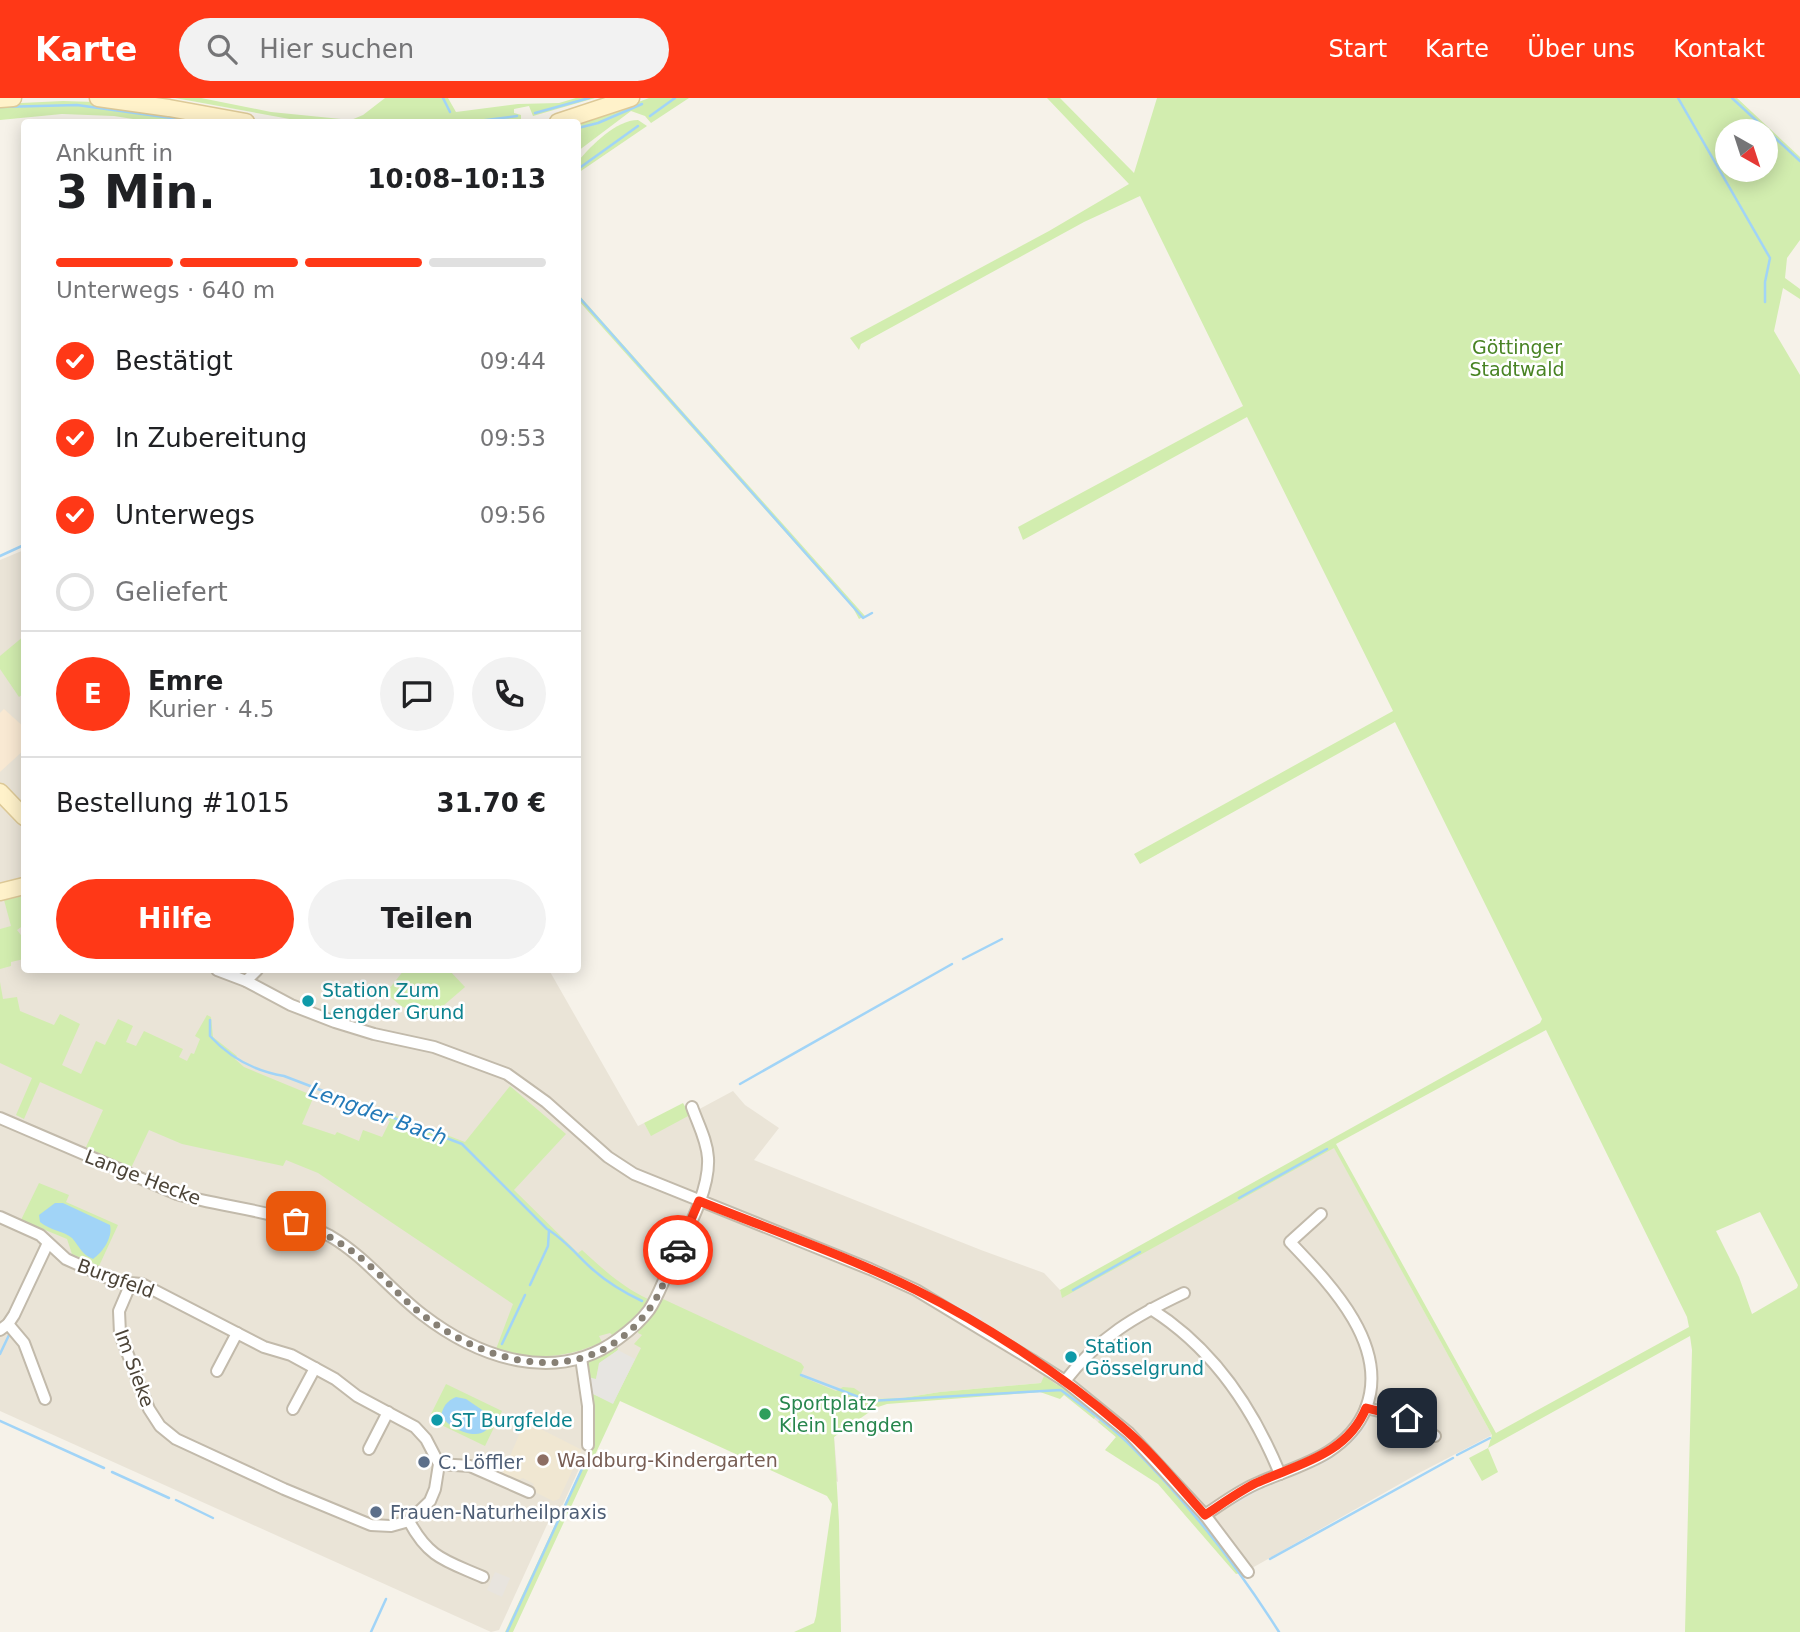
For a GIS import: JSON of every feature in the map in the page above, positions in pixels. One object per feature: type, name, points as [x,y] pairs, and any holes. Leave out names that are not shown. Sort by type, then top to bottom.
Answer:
[{"type":"main road","points":[[0,99],[13,98]]},
{"type":"main road","points":[[98,98],[230,119]]},
{"type":"main road","points":[[567,119],[631,98]]},
{"type":"main road","points":[[0,792],[21,814]]},
{"type":"main road","points":[[0,892],[21,887]]},
{"type":"street","points":[[225,973],[291,1005],[335,1022],[434,1047],[507,1074],[546,1102],[608,1157],[652,1183],[870,1269],[916,1290],[978,1325],[1065,1381],[1129,1433],[1205,1515],[1248,1572]]},
{"type":"street","points":[[246,981],[254,973]]},
{"type":"street","name":"Lange Hecke","points":[[0,1118],[177,1194],[215,1204],[268,1212],[314,1229],[360,1257],[431,1322],[493,1355],[534,1364],[581,1358],[611,1344],[637,1324],[649,1310],[699,1201],[708,1173],[704,1137],[691,1107]]},
{"type":"street","points":[[1205,1515],[1240,1491],[1307,1464],[1331,1450],[1357,1425],[1366,1408],[1371,1395],[1372,1375],[1368,1352],[1348,1312],[1329,1285],[1290,1242],[1321,1214]]},
{"type":"street","name":"Burgfeld","points":[[0,1217],[40,1236],[66,1259],[117,1282],[142,1284],[264,1347],[291,1355],[335,1379],[357,1396],[422,1433],[439,1464]]},
{"type":"street","points":[[45,1399],[27,1349],[4,1327],[20,1305],[48,1243]]},
{"type":"street","name":"Im Sieke","points":[[131,1283],[118,1311],[125,1350],[154,1419],[176,1439],[371,1525],[391,1526],[409,1521]]},
{"type":"street","points":[[1065,1381],[1103,1340],[1152,1309],[1184,1293]]},
{"type":"street","points":[[1152,1309],[1200,1347],[1229,1381],[1255,1421],[1280,1474]]},
{"type":"street","points":[[217,1371],[237,1333]]},
{"type":"street","points":[[581,1358],[588,1406],[587,1446]]},
{"type":"street","points":[[293,1409],[315,1368]]},
{"type":"street","points":[[1366,1408],[1401,1416],[1435,1436]]},
{"type":"street","points":[[369,1448],[388,1412]]},
{"type":"street","points":[[484,1577],[443,1560],[429,1551],[417,1537],[409,1521],[430,1501],[439,1464],[470,1466],[529,1492]]},
{"type":"shaded area","points":[[21,551],[21,973],[551,973],[638,1126],[644,1123],[651,1135],[733,1091],[745,1105],[779,1128],[754,1160],[1044,1273],[1060,1290],[1062,1297],[1334,1147],[1492,1435],[1419,1473],[1245,1572],[1116,1437],[1064,1394],[1041,1383],[870,1399],[834,1437],[838,1482],[627,1382],[584,1458],[559,1513],[551,1516],[499,1630],[491,1632],[0,1411],[0,560]]},
{"type":"shaded area","points":[[4,709],[21,724],[21,753],[0,772],[0,713]]},
{"type":"shaded area","points":[[721,1202],[875,1263],[982,1318],[980,1321],[908,1282],[717,1204]]},
{"type":"shaded area","points":[[618,1350],[635,1359],[613,1404],[589,1392],[588,1377],[596,1379],[599,1363]]},
{"type":"shaded area","points":[[1367,1418],[1369,1423],[1356,1439],[1327,1462],[1262,1489],[1234,1505],[1232,1502],[1358,1432]]},
{"type":"shaded area","name":"Waldburg-Kindergarten","points":[[525,1421],[582,1450],[559,1499],[553,1501],[531,1490],[534,1484],[523,1478],[515,1481],[502,1475]]},
{"type":"shaded area","points":[[495,1572],[510,1578],[502,1597],[487,1590]]},
{"type":"green space","points":[[175,98],[201,98],[271,112],[341,119],[290,119]]},
{"type":"green space","points":[[385,98],[448,98],[456,112],[595,98],[533,116],[529,106],[514,109],[514,113],[521,115],[521,119],[353,119]]},
{"type":"green space","points":[[649,98],[689,98],[651,123],[645,116],[631,111],[581,149],[581,124]]},
{"type":"green space","name":"Göttinger Stadtwald","points":[[1047,98],[1060,98],[1134,173],[1157,98],[1737,98],[1759,119],[1715,119],[1715,182],[1778,182],[1778,136],[1800,157],[1800,240],[1787,258],[1785,278],[1800,289],[1800,299],[1783,288],[1774,331],[1800,375],[1800,1632],[1685,1632],[1692,1350],[1690,1336],[1488,1448],[1492,1435],[1334,1148],[1062,1298],[1060,1290],[1540,1023],[1542,1019],[1395,722],[1140,864],[1134,854],[1393,711],[1247,417],[1023,540],[1018,527],[1243,406],[1140,196],[1084,222],[861,344],[859,350],[850,338],[1049,231],[1129,184]],"holes":[[[1546,1030],[1687,1317],[1689,1327],[1496,1433],[1336,1144]],[[1760,1212],[1798,1285],[1752,1314],[1739,1277],[1716,1231]]]},
{"type":"green space","points":[[95,102],[202,119],[133,119],[62,114],[0,120],[0,104]]},
{"type":"green space","points":[[638,120],[647,126],[581,171],[581,158],[597,141],[630,121]]},
{"type":"green space","points":[[581,297],[865,616],[859,619],[853,608],[581,303]]},
{"type":"green space","points":[[21,638],[19,697],[0,669],[0,656]]},
{"type":"green space","points":[[21,897],[21,927],[17,930],[21,935],[21,960],[0,969],[0,929],[11,926],[4,900]]},
{"type":"green space","points":[[402,973],[452,973],[465,987],[436,1012],[421,1016],[401,1006],[386,993]]},
{"type":"green space","points":[[0,982],[3,999],[17,997],[20,1011],[54,1025],[60,1014],[80,1024],[62,1065],[81,1074],[96,1041],[105,1045],[118,1019],[133,1026],[126,1042],[136,1046],[144,1031],[183,1049],[179,1057],[187,1061],[191,1053],[194,1054],[200,1039],[195,1036],[207,1015],[211,1017],[213,1037],[237,1056],[235,1059],[244,1067],[314,1096],[302,1124],[335,1135],[337,1132],[359,1141],[363,1130],[382,1137],[390,1121],[370,1111],[373,1107],[465,1142],[510,1086],[566,1134],[514,1190],[578,1253],[582,1250],[621,1283],[648,1299],[641,1310],[612,1335],[610,1333],[599,1336],[602,1342],[576,1352],[537,1356],[496,1349],[513,1304],[318,1173],[286,1160],[283,1166],[182,1144],[149,1130],[131,1168],[86,1147],[103,1110],[40,1082],[24,1119],[16,1115],[32,1078],[0,1063]]},
{"type":"green space","points":[[683,1103],[690,1115],[651,1136],[644,1123]]},
{"type":"green space","points":[[39,1183],[69,1195],[66,1202],[118,1225],[99,1266],[72,1254],[67,1239],[21,1220]]},
{"type":"green space","points":[[663,1299],[801,1363],[804,1367],[800,1376],[836,1391],[843,1387],[854,1388],[870,1399],[902,1398],[1041,1383],[1044,1376],[1057,1385],[1059,1383],[1098,1413],[1094,1419],[1064,1395],[1060,1399],[1040,1392],[887,1404],[875,1408],[834,1437],[841,1632],[794,1632],[814,1623],[816,1616],[832,1504],[827,1496],[620,1401],[513,1632],[505,1632],[593,1443],[589,1392],[613,1403],[641,1348],[634,1344],[642,1335],[638,1333],[639,1326]]},
{"type":"green space","points":[[617,1345],[618,1350],[600,1363],[596,1379],[589,1379],[586,1365],[589,1360]]},
{"type":"green space","points":[[446,1384],[502,1411],[485,1446],[433,1421],[435,1416],[431,1414]]},
{"type":"green space","points":[[1103,1416],[1178,1490],[1245,1572],[1236,1574],[1158,1484],[1105,1450],[1116,1437],[1098,1422]]},
{"type":"green space","points":[[1488,1448],[1498,1472],[1482,1481],[1469,1458]]},
{"type":"water","points":[[55,1203],[63,1203],[110,1225],[106,1244],[93,1259],[83,1253],[72,1238],[40,1222],[39,1215]]},
{"type":"water","points":[[456,1397],[466,1399],[491,1416],[485,1431],[470,1434],[446,1422],[441,1416],[443,1409]]},
{"type":"waterway","points":[[443,98],[450,112]]},
{"type":"waterway","points":[[535,113],[589,98]]},
{"type":"waterway","points":[[650,116],[675,98]]},
{"type":"waterway","points":[[1678,98],[1770,258],[1765,282],[1765,302]]},
{"type":"waterway","points":[[1732,98],[1800,161]]},
{"type":"waterway","points":[[581,127],[642,104]]},
{"type":"waterway","points":[[0,107],[77,105],[178,119]]},
{"type":"waterway","points":[[494,119],[517,116]]},
{"type":"waterway","points":[[581,167],[638,126]]},
{"type":"waterway","points":[[581,299],[863,618],[872,613]]},
{"type":"waterway","points":[[0,556],[21,546]]},
{"type":"waterway","points":[[963,959],[1002,939]]},
{"type":"waterway","points":[[740,1084],[952,964]]},
{"type":"waterway","name":"Lengder Bach","points":[[210,1020],[210,1036],[243,1062],[462,1144],[547,1229],[596,1272],[614,1286],[642,1301]]},
{"type":"waterway","points":[[1239,1198],[1327,1149]]},
{"type":"waterway","points":[[530,1285],[548,1246],[549,1230]]},
{"type":"waterway","points":[[1073,1290],[1140,1252]]},
{"type":"waterway","points":[[502,1344],[525,1295]]},
{"type":"waterway","points":[[0,1354],[9,1335]]},
{"type":"waterway","name":"Lengder Bach","points":[[801,1375],[869,1401],[1061,1390],[1120,1436],[1170,1487],[1228,1557],[1279,1632]]},
{"type":"waterway","points":[[0,1421],[104,1468]]},
{"type":"waterway","points":[[1457,1455],[1490,1438]]},
{"type":"waterway","points":[[507,1632],[587,1458]]},
{"type":"waterway","points":[[1270,1559],[1453,1458]]},
{"type":"waterway","points":[[112,1472],[169,1498]]},
{"type":"waterway","points":[[176,1500],[213,1518]]},
{"type":"waterway","points":[[371,1632],[386,1599]]},
{"type":"way so far","points":[[296,1221],[329,1236],[352,1251],[412,1307],[454,1336],[493,1355],[534,1364],[557,1363],[586,1356],[605,1348],[624,1334],[641,1320],[652,1306],[678,1250]]},
{"type":"place","name":"Station Zum Lengder Grund","points":[[308,1001]]},
{"type":"place","name":"Station Gösselgrund","points":[[1071,1357]]},
{"type":"place","name":"Sportplatz Klein Lengden","points":[[765,1414]]},
{"type":"place","name":"ST Burgfelde","points":[[437,1420]]},
{"type":"place","name":"Waldburg-Kindergarten","points":[[543,1460]]},
{"type":"place","name":"C. Löffler","points":[[424,1462]]},
{"type":"place","name":"Frauen-Naturheilpraxis","points":[[376,1512]]},
{"type":"route","points":[[678,1250],[699,1201],[870,1269],[938,1301],[1065,1381],[1121,1425],[1205,1515],[1240,1491],[1307,1464],[1331,1450],[1349,1435],[1366,1408],[1407,1418]]}]
